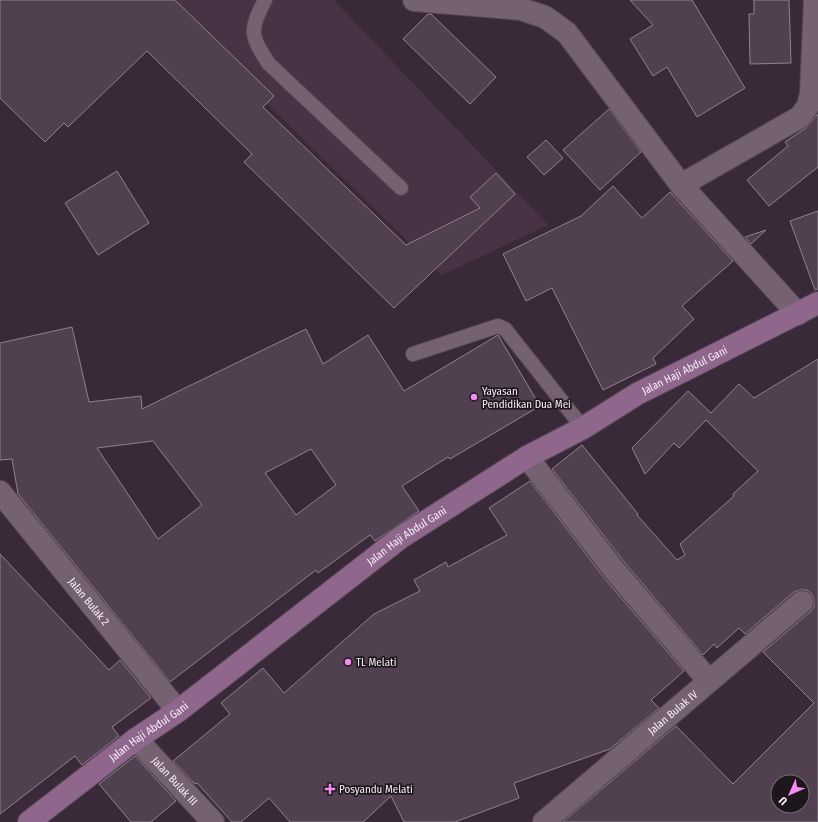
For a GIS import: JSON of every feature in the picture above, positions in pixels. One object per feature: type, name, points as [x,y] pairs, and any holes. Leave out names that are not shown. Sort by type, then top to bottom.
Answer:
[{"type":"street","points":[[414,0],[521,9],[545,17],[567,32],[681,185],[798,314]]},
{"type":"street","points":[[681,185],[800,117],[808,106],[811,94],[815,0]]},
{"type":"street","name":"Jalan Haji Abdul Gani","points":[[29,822],[136,739],[178,711],[400,538],[527,457],[583,428],[637,394],[818,303]]},
{"type":"street","points":[[527,457],[615,571],[709,681]]},
{"type":"street","name":"Jalan Bulak 2","points":[[0,492],[178,711]]},
{"type":"street","name":"Jalan Bulak IV","points":[[544,822],[802,602]]},
{"type":"street","name":"Jalan Bulak III","points":[[136,739],[214,822]]},
{"type":"lane","points":[[265,0],[253,22],[255,43],[269,64],[401,188]]},
{"type":"lane","points":[[413,354],[498,326],[505,329],[583,428]]},
{"type":"shaded area","points":[[161,0],[334,0],[548,225],[442,275]]},
{"type":"building","points":[[0,0],[175,0],[274,96],[263,107],[406,245],[480,208],[470,197],[496,173],[515,194],[394,308],[244,162],[252,154],[147,51],[68,127],[64,123],[45,142],[0,98]]},
{"type":"building","points":[[630,0],[692,0],[745,88],[697,117],[667,67],[653,76],[630,39],[653,25]]},
{"type":"building","points":[[754,0],[789,0],[791,63],[750,64],[749,14],[754,14]]},
{"type":"building","points":[[428,14],[431,14],[496,77],[470,104],[403,39]]},
{"type":"building","points":[[609,109],[641,152],[600,190],[563,150]]},
{"type":"building","points":[[818,114],[818,167],[769,206],[747,180],[788,146],[785,142],[806,128]]},
{"type":"building","points":[[546,140],[563,158],[544,175],[527,157]]},
{"type":"building","points":[[117,171],[149,223],[98,255],[65,203]]},
{"type":"building","points":[[613,186],[642,218],[670,192],[733,261],[682,306],[694,319],[653,358],[656,364],[603,390],[552,288],[526,301],[503,254],[581,216]]},
{"type":"building","points":[[818,211],[818,289],[815,290],[790,221]]},
{"type":"building","points":[[766,230],[751,244],[745,237]]},
{"type":"building","points":[[72,327],[89,402],[141,396],[142,409],[306,329],[323,364],[368,335],[404,391],[498,335],[540,406],[450,459],[448,457],[402,486],[419,511],[375,541],[370,535],[318,573],[316,570],[170,682],[18,494],[12,459],[0,460],[0,343]],"holes":[[[153,441],[202,505],[158,539],[97,448]],[[311,449],[336,485],[296,515],[265,473]]]},
{"type":"building","points":[[818,359],[818,822],[563,822],[676,726],[733,784],[814,703],[763,652],[810,612],[814,607],[812,594],[807,590],[794,592],[745,634],[739,628],[717,648],[714,644],[703,655],[625,563],[552,469],[582,445],[638,514],[637,515],[677,560],[685,555],[680,544],[734,496],[733,494],[758,471],[706,420],[679,448],[674,443],[645,474],[632,448],[688,391],[711,413],[739,384],[754,398]]},
{"type":"building","points":[[530,481],[605,579],[684,671],[651,700],[659,708],[610,749],[514,783],[519,798],[455,822],[404,822],[391,796],[363,822],[290,822],[269,798],[241,822],[232,822],[197,783],[195,784],[173,761],[230,714],[221,703],[263,668],[284,693],[374,614],[420,591],[414,580],[446,562],[448,567],[507,535],[489,508]]},
{"type":"building","points":[[0,554],[109,670],[120,660],[151,698],[112,727],[119,736],[82,765],[75,756],[0,814]]},
{"type":"building","points":[[135,756],[176,801],[151,822],[131,822],[99,784]]},
{"type":"place","name":"Yayasan Pendidikan Dua Mei","points":[[474,397]]},
{"type":"place","name":"TL Melati","points":[[348,662]]},
{"type":"place","name":"Posyandu Melati","points":[[330,789]]}]
